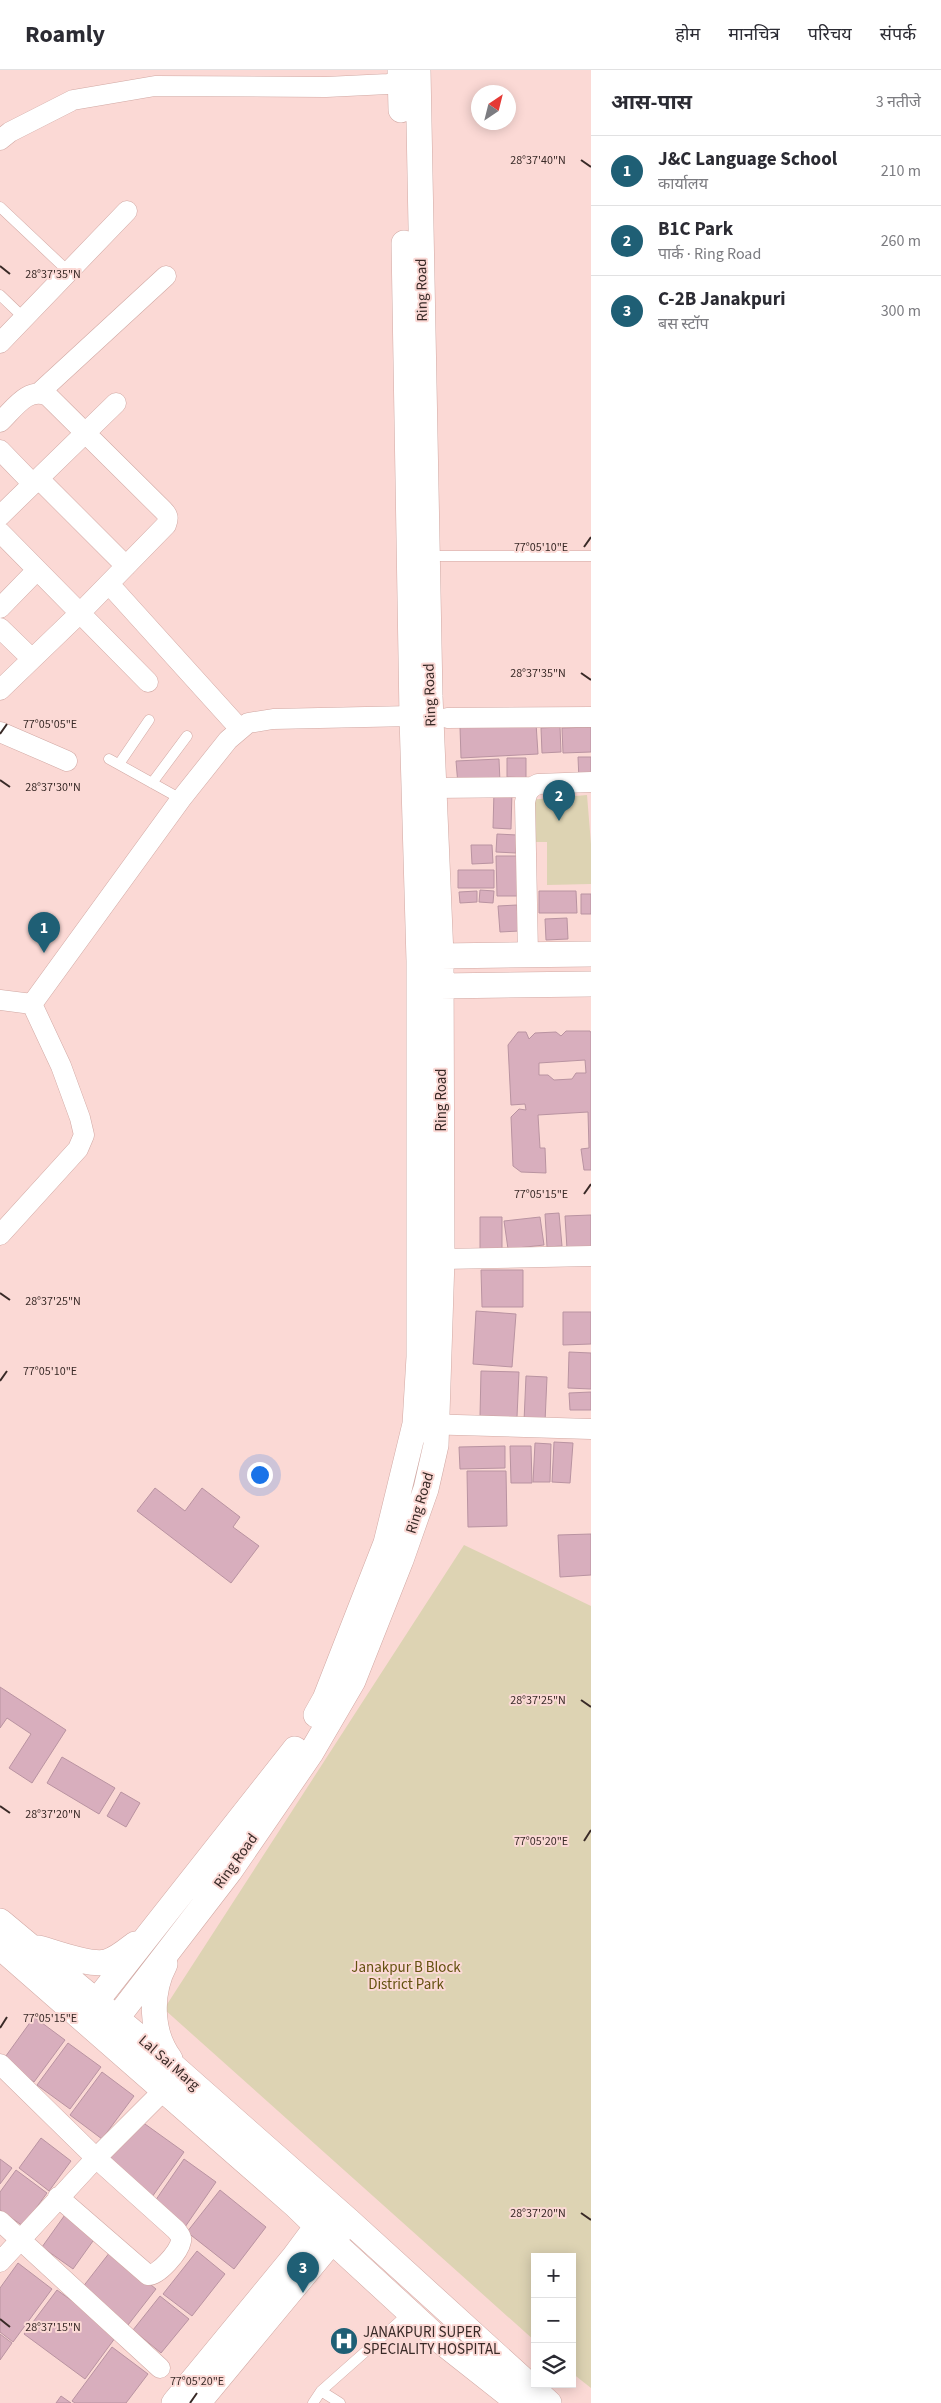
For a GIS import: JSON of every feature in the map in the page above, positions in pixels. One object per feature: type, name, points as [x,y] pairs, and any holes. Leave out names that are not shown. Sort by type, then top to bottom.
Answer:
[{"type":"street","points":[[0,140],[10,132],[73,100],[155,86],[326,87],[409,75]]},
{"type":"street","name":"Ring Road","points":[[409,75],[427,556],[430,716],[430,988],[420,1357],[427,1424]]},
{"type":"street","name":"Ring Road","points":[[409,75],[433,788],[430,959]]},
{"type":"street","points":[[0,343],[127,211]]},
{"type":"street","points":[[40,392],[166,276]]},
{"type":"street","points":[[0,422],[24,398],[32,393],[40,392],[48,396],[167,515],[166,525],[80,613],[0,690]]},
{"type":"street","points":[[0,516],[116,403]]},
{"type":"street","points":[[0,450],[126,566]]},
{"type":"street","points":[[0,532],[148,682]]},
{"type":"street","points":[[0,608],[37,570]]},
{"type":"street","points":[[109,584],[240,729]]},
{"type":"street","points":[[0,628],[32,659]]},
{"type":"street","points":[[32,1004],[181,799],[228,740],[248,723],[273,719],[430,716],[591,717]]},
{"type":"street","points":[[0,732],[67,761]]},
{"type":"street","points":[[433,788],[531,787],[538,784],[591,782]]},
{"type":"street","points":[[528,955],[525,802],[531,787]]},
{"type":"street","points":[[430,959],[591,954]]},
{"type":"street","points":[[430,988],[591,984]]},
{"type":"street","name":"Ring Road","points":[[110,2027],[230,1871],[302,1752],[386,1544],[427,1424],[442,1259],[430,988]]},
{"type":"street","points":[[0,1000],[32,1004]]},
{"type":"street","points":[[0,1235],[78,1149],[84,1135],[80,1118],[61,1066],[32,1004]]},
{"type":"street","points":[[442,1259],[591,1256]]},
{"type":"street","points":[[427,1424],[591,1429]]},
{"type":"street","name":"Ring Road","points":[[90,2010],[154,1928],[302,1752]]},
{"type":"street","name":"Lal Sai Marg","points":[[0,1921],[30,1946],[90,2010]]},
{"type":"street","points":[[30,1946],[88,1961],[105,1962],[121,1955],[154,1928]]},
{"type":"street","points":[[0,2262],[96,2158],[173,2081],[156,2031],[154,2010],[159,1974],[178,1937]]},
{"type":"street","name":"Lal Sai Marg","points":[[0,1947],[90,2010],[173,2081],[343,2215],[549,2403]]},
{"type":"street","points":[[0,2064],[96,2158],[180,2235],[180,2244],[160,2271],[154,2275],[148,2275],[58,2198]]},
{"type":"street","name":"Lal Sai Marg","points":[[173,2081],[324,2233],[443,2343],[519,2403]]},
{"type":"street","points":[[174,2403],[294,2257],[343,2215]]},
{"type":"street","points":[[0,2221],[21,2238],[160,2368]]},
{"type":"street","points":[[198,2403],[324,2233]]},
{"type":"lane","points":[[0,207],[68,272]]},
{"type":"lane","points":[[0,294],[24,318]]},
{"type":"lane","points":[[427,556],[591,556]]},
{"type":"lane","points":[[119,764],[149,720]]},
{"type":"lane","points":[[152,783],[187,736]]},
{"type":"lane","points":[[109,759],[181,799]]},
{"type":"lane","points":[[312,2403],[321,2391],[410,2312]]},
{"type":"lane","points":[[321,2391],[340,2403]]},
{"type":"green space","points":[[587,795],[591,844],[591,884],[547,885],[547,842],[529,842],[528,800]]},
{"type":"green space","name":"Janakpur B Block District Park","points":[[464,1545],[591,1606],[591,2388],[576,2376],[576,2253],[531,2253],[531,2337],[164,2009]]},
{"type":"building","points":[[536,723],[538,754],[461,758],[460,727]]},
{"type":"building","points":[[560,727],[561,752],[542,753],[541,728]]},
{"type":"building","points":[[591,727],[591,752],[563,753],[562,728]]},
{"type":"building","points":[[578,757],[591,757],[591,780],[579,780]]},
{"type":"building","points":[[507,758],[526,758],[526,778],[507,777]]},
{"type":"building","points":[[499,759],[500,782],[458,785],[456,761]]},
{"type":"building","points":[[494,791],[512,791],[511,829],[493,828]]},
{"type":"building","points":[[497,834],[517,835],[516,853],[496,852]]},
{"type":"building","points":[[471,845],[492,845],[493,863],[472,864]]},
{"type":"building","points":[[496,856],[517,856],[517,896],[497,896]]},
{"type":"building","points":[[458,870],[494,870],[494,888],[458,888]]},
{"type":"building","points":[[480,890],[494,891],[493,903],[479,902]]},
{"type":"building","points":[[477,891],[477,902],[460,903],[459,892]]},
{"type":"building","points":[[539,891],[576,891],[577,913],[539,913]]},
{"type":"building","points":[[581,894],[591,894],[591,914],[581,914]]},
{"type":"building","points":[[517,905],[519,931],[500,932],[498,906]]},
{"type":"building","points":[[567,918],[568,939],[546,940],[545,919]]},
{"type":"building","points":[[566,1031],[590,1031],[591,1033],[591,1170],[584,1170],[581,1149],[589,1148],[588,1112],[538,1115],[540,1148],[545,1148],[546,1173],[521,1172],[513,1166],[511,1117],[519,1109],[526,1110],[525,1104],[511,1105],[508,1045],[518,1032],[526,1032],[529,1039],[535,1033],[556,1032],[561,1036]],"holes":[[[585,1060],[586,1073],[576,1073],[572,1079],[554,1080],[548,1075],[539,1075],[539,1063]]]},
{"type":"building","points":[[559,1213],[562,1246],[547,1247],[545,1214]]},
{"type":"building","points":[[591,1215],[591,1247],[567,1249],[565,1216]]},
{"type":"building","points":[[480,1217],[502,1217],[502,1250],[480,1249]]},
{"type":"building","points":[[540,1217],[544,1245],[508,1249],[504,1221]]},
{"type":"building","points":[[481,1270],[523,1270],[523,1307],[482,1307]]},
{"type":"building","points":[[476,1311],[516,1314],[512,1367],[473,1364]]},
{"type":"building","points":[[563,1312],[591,1312],[591,1344],[563,1345]]},
{"type":"building","points":[[569,1352],[591,1353],[591,1389],[568,1388]]},
{"type":"building","points":[[481,1371],[519,1372],[517,1417],[480,1416]]},
{"type":"building","points":[[526,1376],[547,1377],[545,1422],[524,1421]]},
{"type":"building","points":[[591,1392],[591,1410],[570,1410],[569,1393]]},
{"type":"building","points":[[554,1442],[573,1443],[570,1483],[552,1482]]},
{"type":"building","points":[[535,1443],[551,1444],[550,1482],[533,1482]]},
{"type":"building","points":[[505,1446],[505,1468],[460,1469],[459,1447]]},
{"type":"building","points":[[510,1446],[531,1446],[532,1483],[511,1483]]},
{"type":"building","points":[[467,1471],[506,1471],[507,1526],[468,1527]]},
{"type":"building","points":[[155,1488],[185,1511],[202,1488],[240,1517],[233,1527],[259,1546],[231,1583],[137,1511]]},
{"type":"building","points":[[591,1534],[591,1575],[560,1577],[558,1535]]},
{"type":"building","points":[[0,1687],[66,1730],[32,1783],[9,1768],[31,1734],[7,1718],[0,1728]]},
{"type":"building","points":[[62,1757],[115,1788],[99,1814],[47,1783]]},
{"type":"building","points":[[121,1792],[140,1803],[126,1827],[107,1816]]},
{"type":"building","points":[[34,2017],[65,2040],[34,2082],[3,2060]]},
{"type":"building","points":[[68,2043],[101,2067],[70,2109],[37,2085]]},
{"type":"building","points":[[102,2072],[134,2096],[102,2139],[70,2115]]},
{"type":"building","points":[[138,2119],[184,2152],[152,2197],[106,2164]]},
{"type":"building","points":[[41,2138],[71,2161],[49,2191],[19,2168]]},
{"type":"building","points":[[0,2159],[12,2168],[0,2184]]},
{"type":"building","points":[[184,2159],[216,2182],[185,2227],[153,2204]]},
{"type":"building","points":[[16,2170],[47,2193],[23,2226],[0,2210],[0,2192]]},
{"type":"building","points":[[220,2190],[266,2227],[234,2269],[187,2232]]},
{"type":"building","points":[[67,2212],[98,2234],[73,2269],[42,2247]]},
{"type":"building","points":[[197,2251],[225,2274],[192,2316],[163,2294]]},
{"type":"building","points":[[110,2252],[156,2289],[128,2325],[82,2288]]},
{"type":"building","points":[[18,2263],[52,2289],[13,2342],[0,2332],[0,2288]]},
{"type":"building","points":[[57,2290],[118,2334],[85,2379],[24,2334]]},
{"type":"building","points":[[160,2296],[189,2319],[161,2353],[133,2330]]},
{"type":"building","points":[[0,2334],[12,2343],[0,2360]]},
{"type":"building","points":[[112,2347],[148,2374],[126,2403],[75,2403],[72,2401]]},
{"type":"building","points":[[61,2396],[71,2403],[56,2403]]},
{"type":"place","name":"B1C Park","points":[[559,821]]},
{"type":"place","name":"J&C Language School","points":[[44,953]]},
{"type":"place","name":"C-2B Janakpuri","points":[[303,2293]]},
{"type":"place","name":"JANAKPURI SUPER SPECIALITY HOSPITAL","points":[[344,2341]]}]
